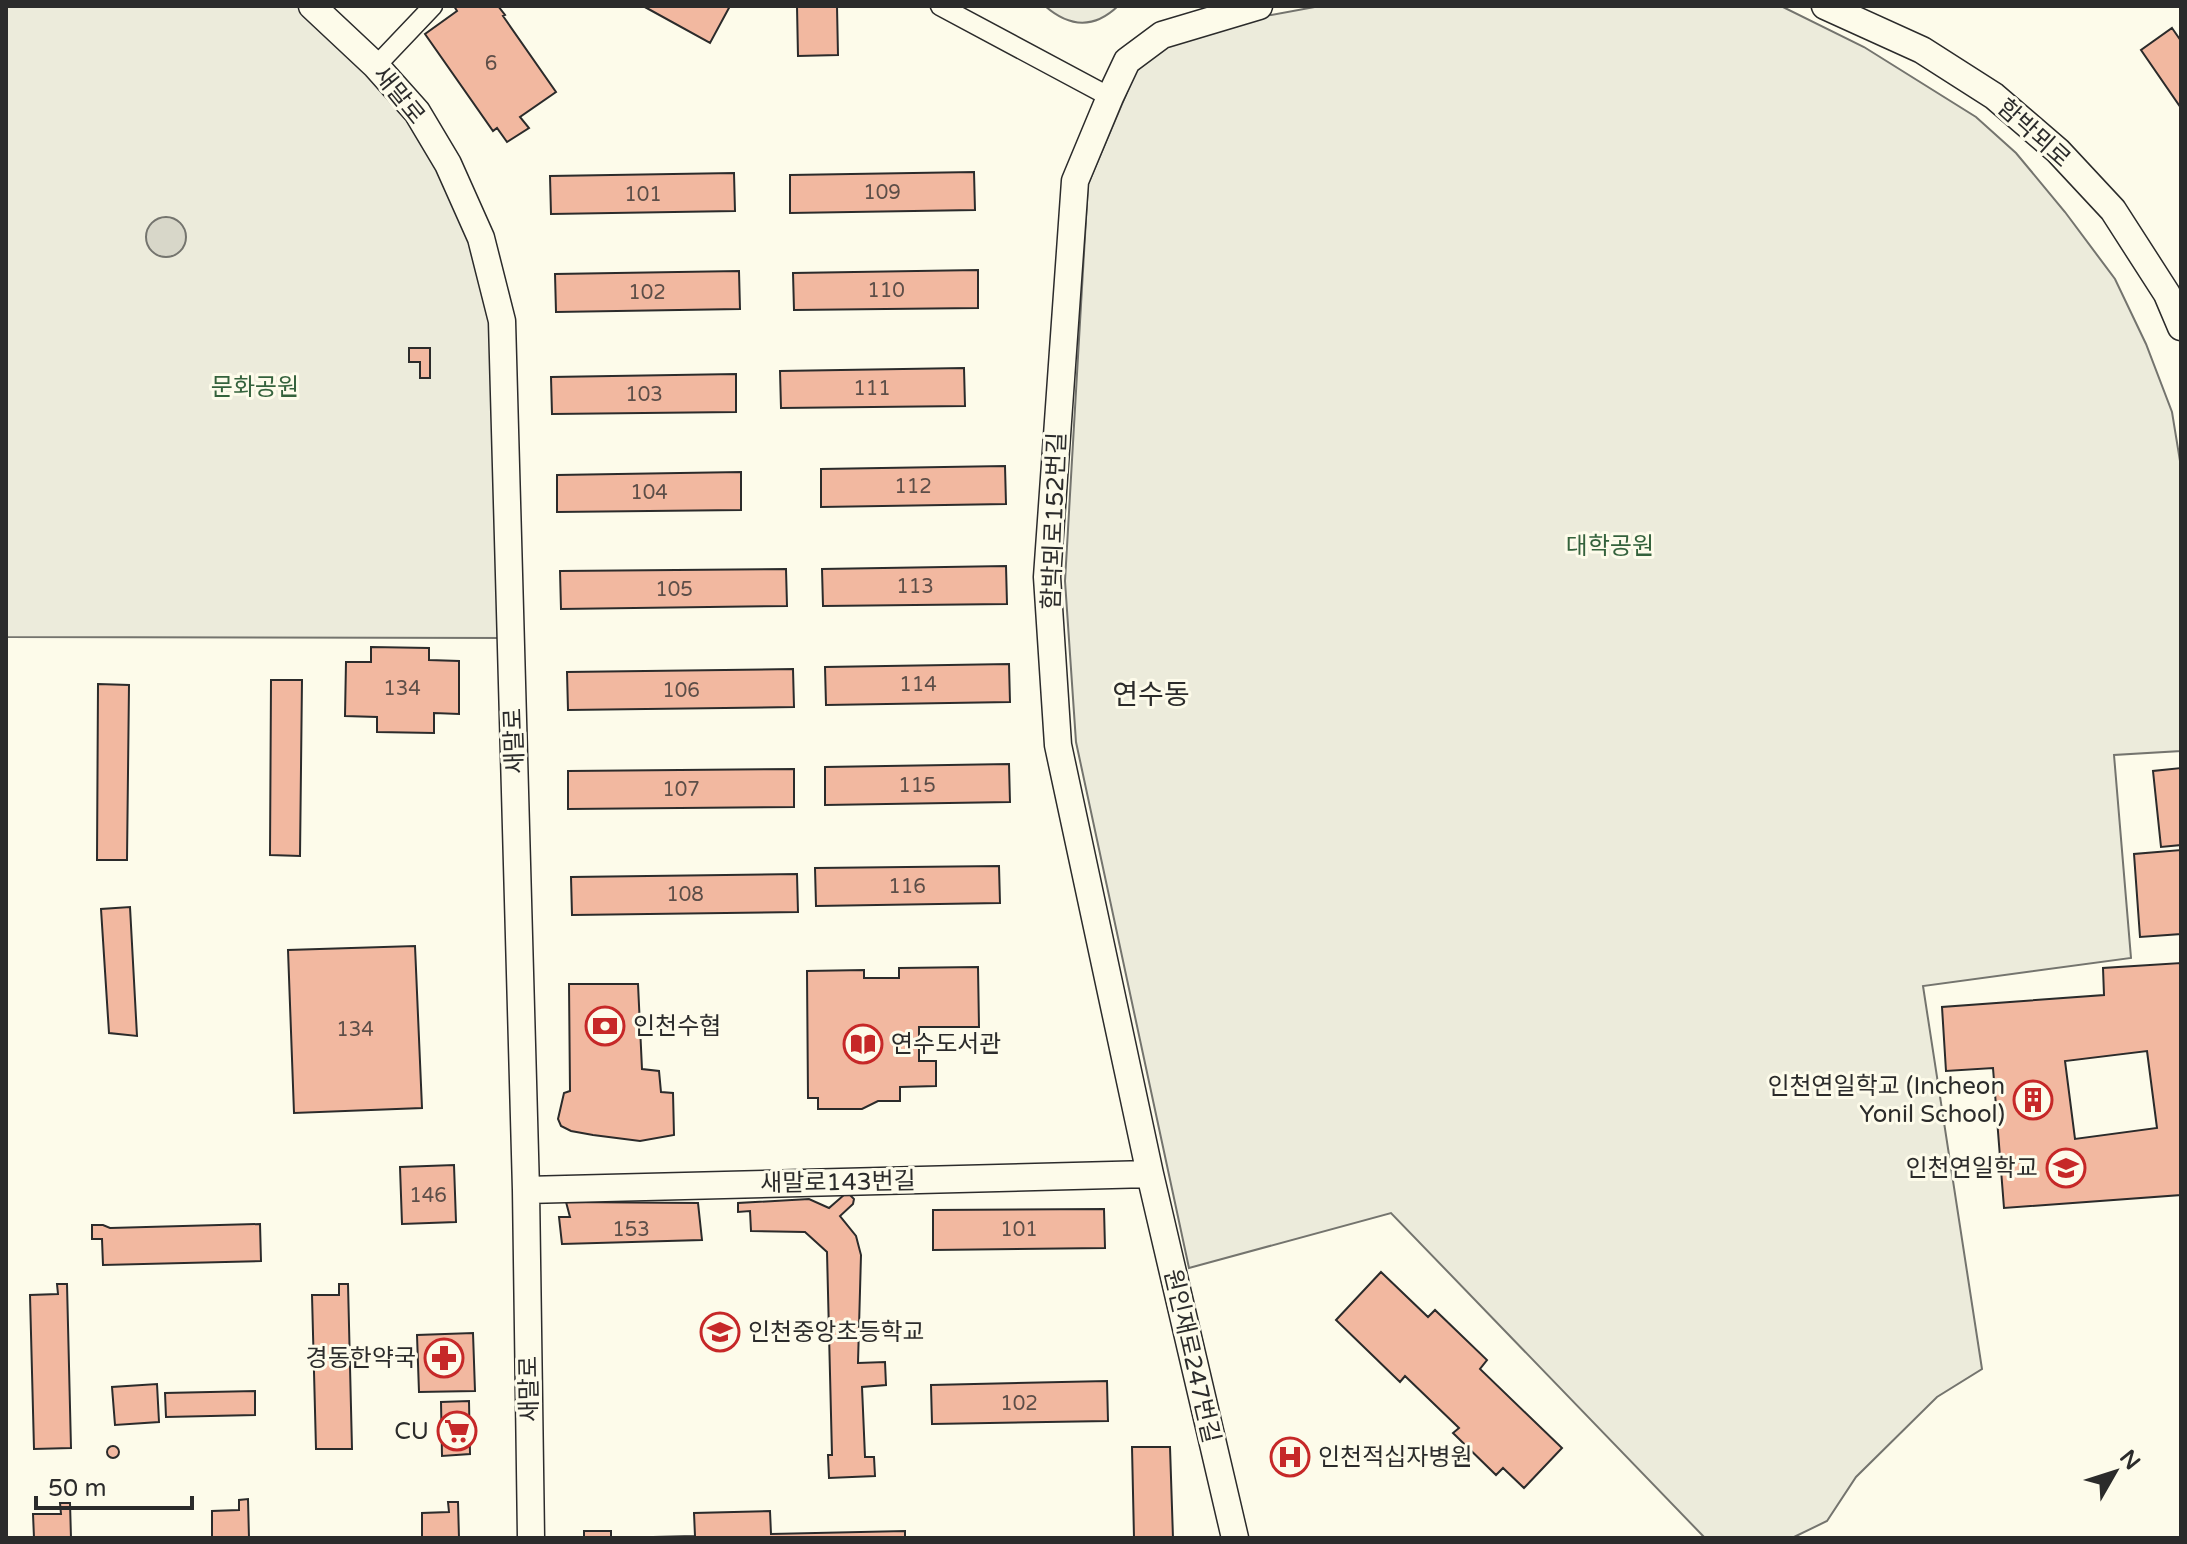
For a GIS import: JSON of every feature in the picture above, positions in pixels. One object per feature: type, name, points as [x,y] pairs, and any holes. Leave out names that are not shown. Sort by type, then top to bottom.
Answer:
[{"type":"street","name":"새말로","points":[[312,6],[376,66],[417,112],[448,164],[481,238],[502,321],[526,1190],[531,1538]]},
{"type":"street","points":[[376,66],[433,6]]},
{"type":"street","points":[[940,6],[1110,97]]},
{"type":"street","name":"함박뫼로152번길","points":[[1150,1174],[1058,745],[1047,577],[1075,181],[1127,61],[1162,35],[1259,6]]},
{"type":"street","name":"함박뫼로","points":[[1825,6],[1922,50],[1994,96],[2058,151],[2113,210],[2167,294],[2181,327]]},
{"type":"street","name":"새말로143번길","points":[[526,1190],[1150,1174]]},
{"type":"street","name":"원인재로247번길","points":[[1150,1174],[1235,1538]]},
{"type":"green space","name":"문화공원","points":[[6,6],[312,6],[417,112],[502,321],[511,638],[6,637]]},
{"type":"green space","points":[[1045,6],[1118,6],[1100,19],[1082,22],[1063,18]]},
{"type":"green space","name":"대학공원","points":[[1320,6],[1781,6],[1864,47],[1976,117],[2016,153],[2115,279],[2146,344],[2172,412],[2181,467],[2181,751],[2114,755],[2131,958],[1923,986],[1982,1369],[1937,1397],[1856,1477],[1827,1521],[1792,1538],[1705,1538],[1391,1213],[1189,1268],[1076,742],[1065,581],[1088,184],[1136,71],[1170,44],[1244,20]]},
{"type":"shaded area","points":[[166,217],[180,223],[186,237],[180,251],[166,257],[152,251],[146,237],[152,223]]},
{"type":"building","points":[[454,6],[498,6],[556,92],[520,117],[529,128],[507,142],[497,128],[493,131],[425,34],[457,11]]},
{"type":"building","points":[[643,6],[730,6],[710,43]]},
{"type":"building","points":[[797,6],[837,6],[838,55],[798,56]]},
{"type":"building","points":[[2172,28],[2181,41],[2181,108],[2141,50]]},
{"type":"building","points":[[974,172],[975,210],[790,213],[790,175]]},
{"type":"building","points":[[734,173],[735,211],[551,214],[550,176]]},
{"type":"building","points":[[978,270],[978,308],[794,310],[793,273]]},
{"type":"building","points":[[739,271],[740,309],[556,312],[555,274]]},
{"type":"building","points":[[409,348],[430,348],[430,378],[420,378],[420,362],[409,362]]},
{"type":"building","points":[[964,368],[965,406],[781,408],[780,371]]},
{"type":"building","points":[[736,374],[736,412],[552,414],[551,377]]},
{"type":"building","points":[[1005,466],[1006,504],[821,507],[821,469]]},
{"type":"building","points":[[741,472],[741,510],[557,512],[557,475]]},
{"type":"building","points":[[1006,566],[1007,604],[823,606],[822,569]]},
{"type":"building","points":[[786,569],[787,606],[561,609],[560,571]]},
{"type":"building","points":[[371,647],[429,648],[429,660],[459,661],[459,714],[434,713],[434,733],[377,732],[377,717],[345,716],[346,662],[371,662]]},
{"type":"building","points":[[1009,664],[1010,702],[826,705],[825,667]]},
{"type":"building","points":[[793,669],[794,707],[568,710],[567,672]]},
{"type":"building","points":[[271,680],[302,680],[300,856],[270,855]]},
{"type":"building","points":[[98,684],[129,685],[127,860],[97,860]]},
{"type":"building","points":[[1009,764],[1010,802],[825,805],[825,767]]},
{"type":"building","points":[[2181,768],[2181,845],[2161,847],[2153,771]]},
{"type":"building","points":[[794,769],[794,807],[568,809],[568,771]]},
{"type":"building","points":[[2181,850],[2181,934],[2140,937],[2134,854]]},
{"type":"building","points":[[999,866],[1000,903],[816,906],[815,868]]},
{"type":"building","points":[[797,874],[798,912],[572,915],[571,877]]},
{"type":"building","points":[[130,907],[137,1036],[109,1033],[101,909]]},
{"type":"building","points":[[415,946],[422,1108],[294,1113],[288,950]]},
{"type":"building","name":"인천연일학교 (Incheon Yonil School)","points":[[2181,963],[2181,1195],[2004,1208],[1993,1068],[1946,1071],[1942,1007],[2104,995],[2103,968]],"holes":[[[2147,1051],[2157,1128],[2075,1139],[2065,1061]]]},
{"type":"building","name":"연수도서관","points":[[978,967],[979,1027],[919,1027],[919,1061],[936,1061],[936,1086],[900,1087],[900,1101],[878,1101],[862,1109],[818,1109],[818,1098],[808,1098],[807,971],[864,970],[864,978],[899,978],[899,968]]},
{"type":"building","name":"인천수협","points":[[569,984],[638,984],[642,1069],[659,1071],[661,1092],[673,1093],[674,1135],[640,1141],[571,1131],[561,1126],[558,1119],[564,1093],[570,1091]]},
{"type":"building","points":[[454,1165],[456,1222],[402,1224],[400,1167]]},
{"type":"building","points":[[845,1194],[854,1199],[853,1204],[840,1216],[856,1236],[861,1255],[858,1363],[885,1362],[886,1385],[862,1387],[865,1457],[874,1457],[875,1476],[829,1478],[828,1455],[832,1455],[827,1252],[805,1232],[751,1231],[750,1211],[738,1212],[738,1203],[809,1199],[829,1208]]},
{"type":"building","points":[[566,1202],[698,1203],[702,1240],[562,1244],[559,1217],[570,1217]]},
{"type":"building","points":[[1104,1209],[1105,1248],[933,1250],[933,1210]]},
{"type":"building","points":[[260,1224],[261,1261],[103,1265],[102,1239],[92,1239],[92,1225],[110,1228]]},
{"type":"building","points":[[1381,1272],[1428,1317],[1435,1310],[1487,1360],[1480,1369],[1562,1448],[1524,1488],[1503,1468],[1496,1475],[1453,1433],[1459,1428],[1405,1376],[1400,1382],[1336,1320]]},
{"type":"building","points":[[57,1284],[67,1284],[71,1448],[34,1449],[30,1295],[58,1294]]},
{"type":"building","points":[[339,1284],[348,1284],[352,1449],[316,1449],[312,1295],[339,1295]]},
{"type":"building","points":[[473,1333],[475,1391],[419,1392],[417,1335]]},
{"type":"building","points":[[1107,1381],[1108,1421],[932,1424],[931,1385]]},
{"type":"building","points":[[157,1384],[159,1422],[115,1425],[112,1387]]},
{"type":"building","points":[[255,1391],[255,1415],[166,1417],[165,1393]]},
{"type":"building","points":[[469,1401],[470,1454],[442,1456],[441,1402]]},
{"type":"building","points":[[108,1447],[118,1447],[118,1457],[108,1457]]},
{"type":"building","points":[[1132,1447],[1170,1447],[1173,1538],[1134,1538]]},
{"type":"building","points":[[248,1499],[249,1538],[212,1538],[212,1511],[239,1510],[239,1500]]},
{"type":"building","points":[[448,1502],[458,1502],[459,1538],[422,1538],[422,1513],[449,1512]]},
{"type":"building","points":[[60,1503],[70,1503],[71,1538],[34,1538],[33,1514],[61,1514]]},
{"type":"building","points":[[770,1511],[771,1534],[905,1531],[905,1538],[611,1538],[695,1536],[694,1513]]},
{"type":"building","points":[[584,1531],[611,1531],[611,1538],[584,1538]]},
{"type":"place","name":"인천수협","points":[[605,1026]]},
{"type":"place","name":"연수도서관","points":[[863,1044]]},
{"type":"place","name":"인천연일학교 (Incheon Yonil School)","points":[[2033,1100]]},
{"type":"place","name":"인천연일학교","points":[[2066,1168]]},
{"type":"place","name":"인천중앙초등학교","points":[[720,1332]]},
{"type":"place","name":"경동한약국","points":[[444,1358]]},
{"type":"place","name":"CU","points":[[457,1431]]},
{"type":"place","name":"인천적십자병원","points":[[1290,1457]]},
{"type":"district","name":"연수동","points":[[1151,694]]}]
